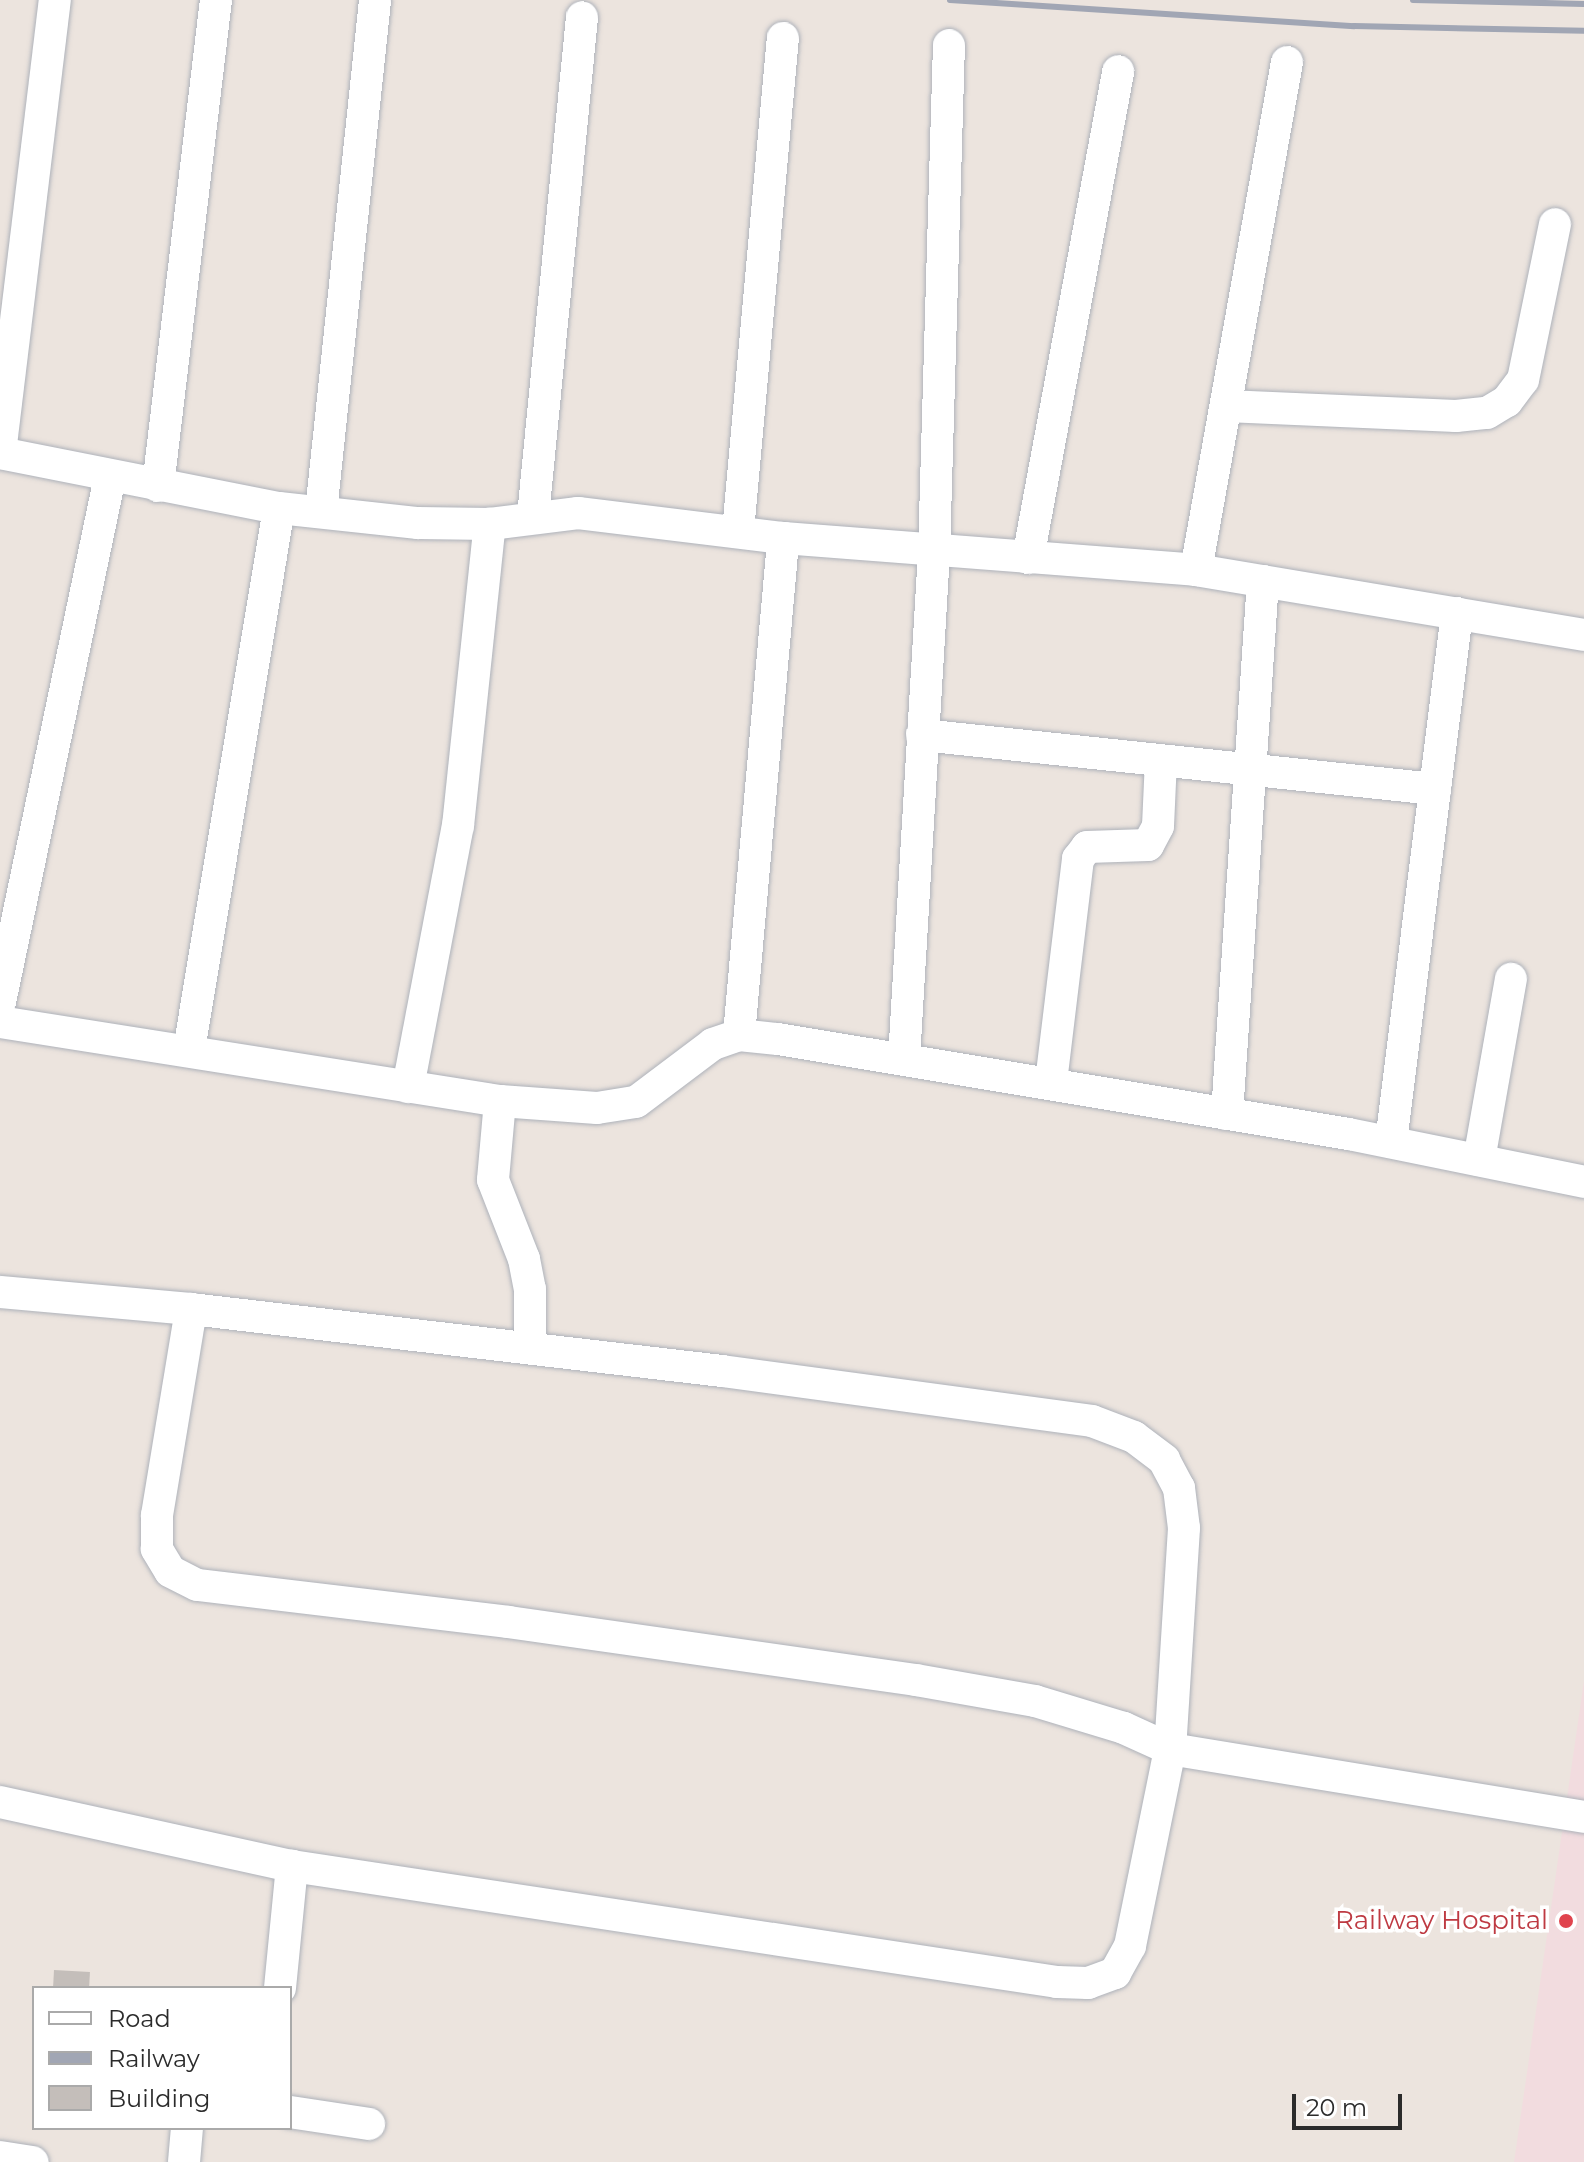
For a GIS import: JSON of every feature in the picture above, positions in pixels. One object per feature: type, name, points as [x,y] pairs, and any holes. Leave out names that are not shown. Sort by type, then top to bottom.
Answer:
[{"type":"street","points":[[55,0],[0,453],[279,508],[418,523],[490,524],[533,516],[578,513],[783,538],[934,552],[1196,570],[1584,635]]},
{"type":"street","points":[[158,486],[216,0]]},
{"type":"street","points":[[321,512],[375,1]]},
{"type":"street","points":[[533,516],[582,17]]},
{"type":"street","points":[[738,531],[783,38]]},
{"type":"street","points":[[904,1059],[934,552],[949,45]]},
{"type":"street","points":[[1196,570],[1287,62]]},
{"type":"street","points":[[1028,558],[1118,71]]},
{"type":"street","points":[[1226,406],[1456,416],[1487,413],[1507,401],[1523,380],[1555,224]]},
{"type":"street","points":[[0,1002],[110,477]]},
{"type":"street","points":[[189,1050],[279,508]]},
{"type":"street","points":[[408,1087],[458,826],[490,524]]},
{"type":"street","points":[[739,1035],[783,538]]},
{"type":"street","points":[[1227,1114],[1253,771],[1263,581]]},
{"type":"street","points":[[1391,1142],[1457,613]]},
{"type":"street","points":[[922,735],[1435,789]]},
{"type":"street","points":[[1051,1082],[1078,859],[1087,847],[1148,845],[1158,826],[1161,761]]},
{"type":"street","points":[[1479,1160],[1511,979]]},
{"type":"street","points":[[0,1022],[500,1101],[597,1108],[636,1102],[713,1044],[739,1035],[1051,1082],[1391,1142],[1584,1182]]},
{"type":"street","points":[[500,1101],[493,1180],[524,1259],[530,1289],[530,1348]]},
{"type":"street","points":[[0,1292],[191,1309],[530,1348],[1092,1421],[1134,1437],[1164,1460],[1179,1488],[1184,1528],[1170,1749],[1130,1946],[1115,1973],[1088,1983],[1042,1980],[292,1866],[0,1802]]},
{"type":"street","points":[[191,1309],[157,1515],[157,1549],[170,1571],[197,1585],[494,1620],[916,1680],[1035,1701],[1124,1728],[1170,1749],[1584,1817]]},
{"type":"street","points":[[280,1986],[292,1866]]},
{"type":"street","points":[[292,2112],[369,2124]]},
{"type":"street","points":[[184,2162],[187,2130]]},
{"type":"street","points":[[0,2157],[33,2162]]},
{"type":"shaded area","name":"Railway Hospital","points":[[1584,1681],[1584,2162],[1514,2162]]},
{"type":"building","points":[[54,1970],[90,1972],[89,1986],[53,1986]]},
{"type":"railway","points":[[950,0],[1354,26],[1584,31]]},
{"type":"railway","points":[[1413,0],[1584,4]]},
{"type":"place","name":"Railway Hospital","points":[[1566,1921]]}]
